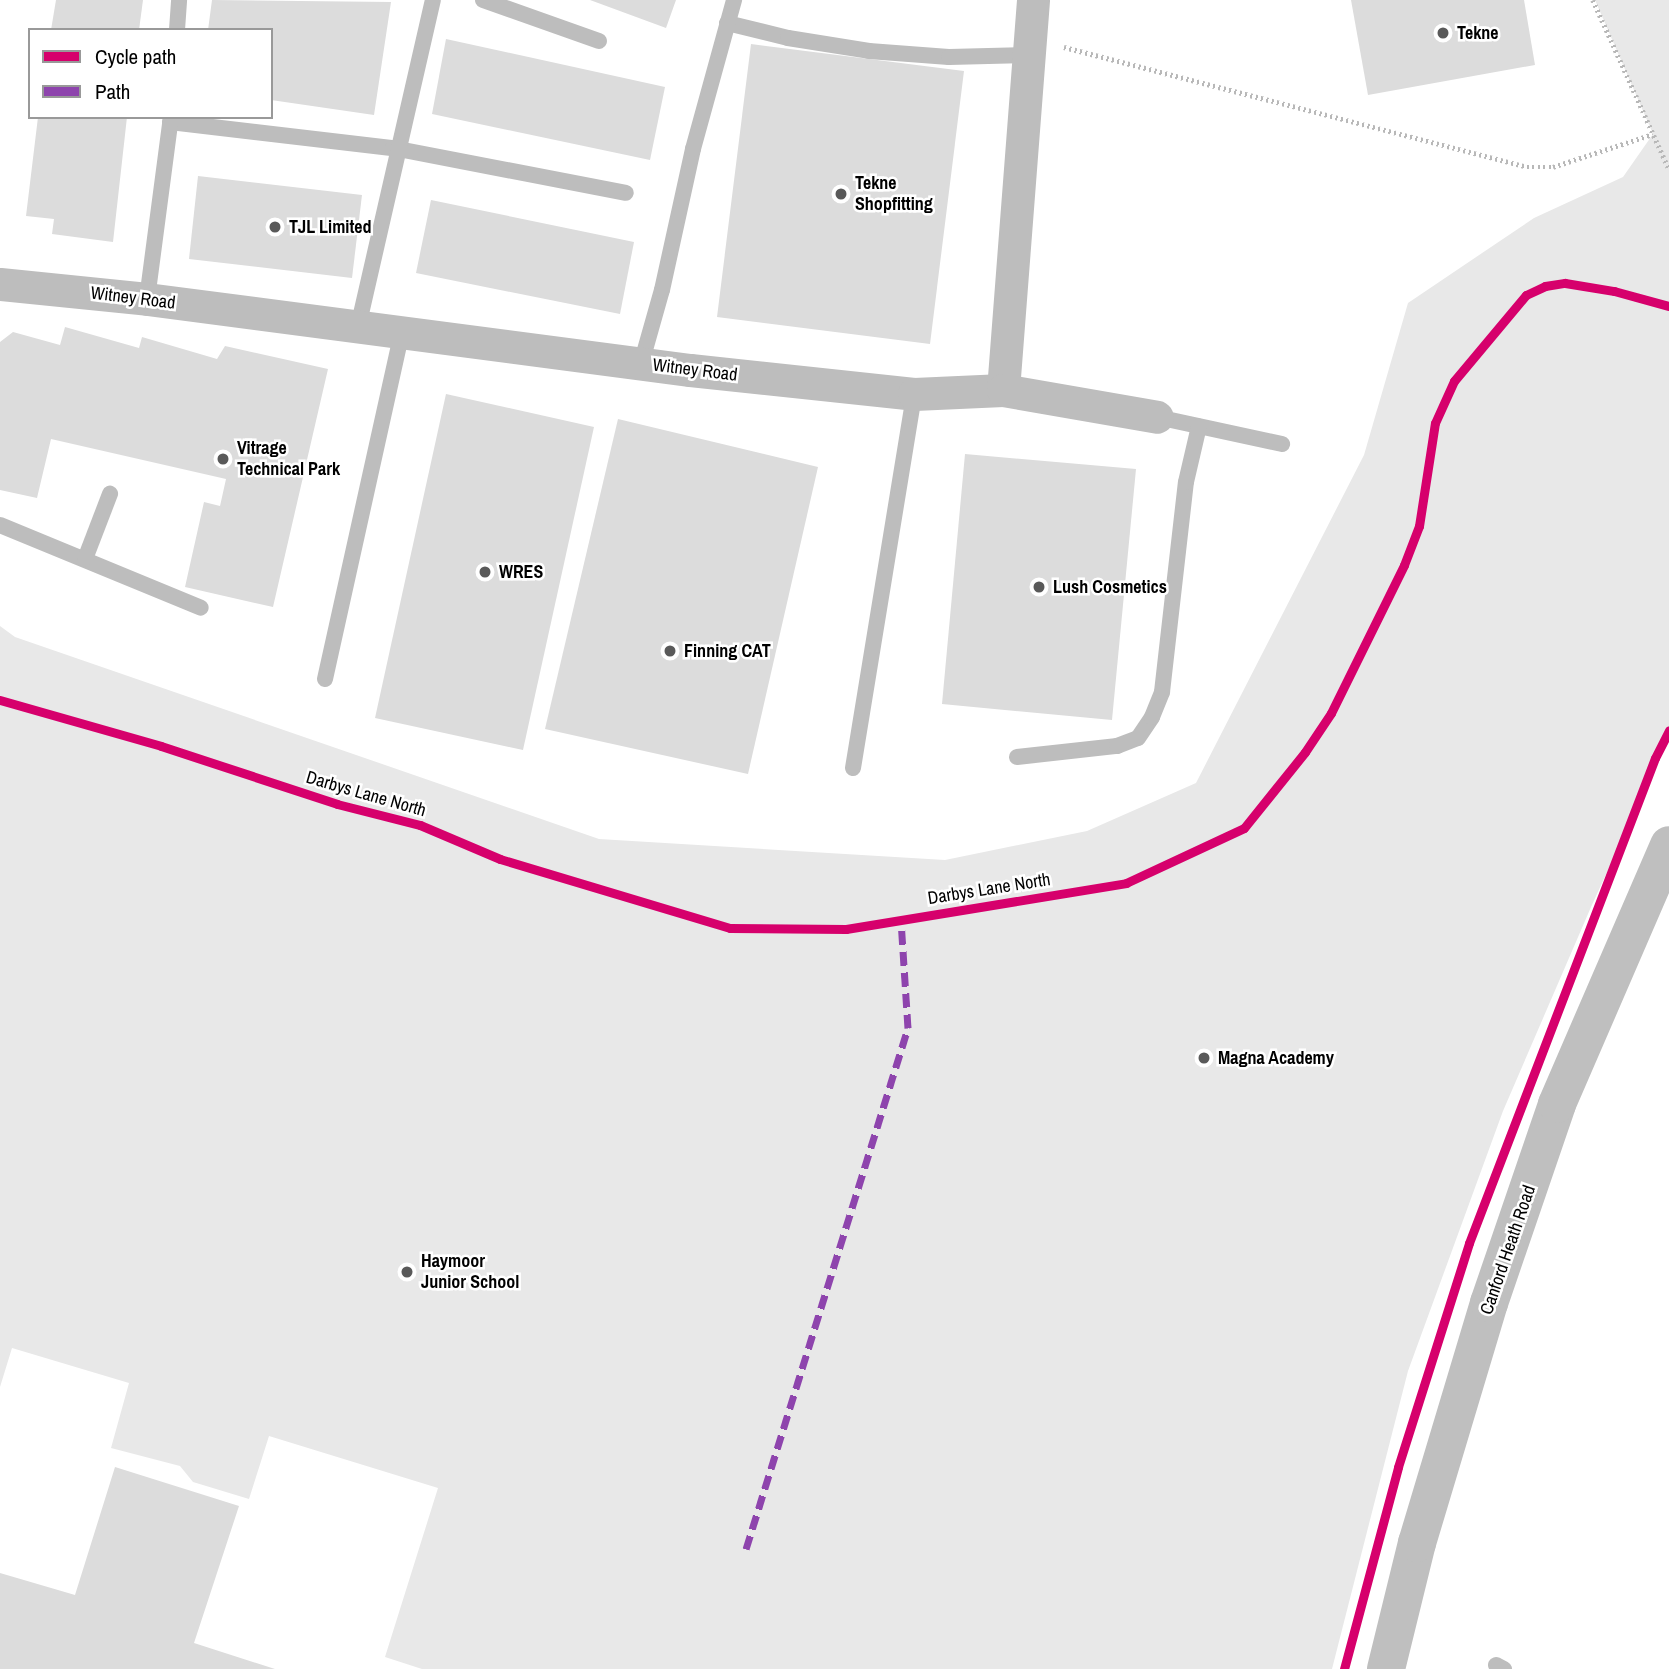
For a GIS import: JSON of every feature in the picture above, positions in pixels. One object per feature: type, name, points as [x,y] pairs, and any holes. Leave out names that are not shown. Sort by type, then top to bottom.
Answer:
[{"type":"main road","name":"Canford Heath Road","points":[[1386,1669],[1417,1542],[1489,1303],[1558,1104],[1669,845]]},
{"type":"street","points":[[1003,390],[1033,0]]},
{"type":"street","name":"Witney Road","points":[[0,284],[147,299],[640,364],[914,394],[1003,390],[1157,417]]},
{"type":"lane","points":[[177,28],[179,0]]},
{"type":"lane","points":[[358,327],[433,0]]},
{"type":"lane","points":[[483,0],[599,41]]},
{"type":"lane","points":[[640,364],[734,0]]},
{"type":"lane","points":[[727,23],[788,38],[870,51],[949,57],[1028,46]]},
{"type":"lane","points":[[147,299],[170,120],[399,149],[626,193]]},
{"type":"lane","points":[[325,679],[402,333]]},
{"type":"lane","points":[[853,768],[914,394]]},
{"type":"lane","points":[[1157,417],[1282,444]]},
{"type":"lane","points":[[1017,757],[1117,746],[1138,738],[1152,717],[1162,692],[1186,482],[1199,426]]},
{"type":"lane","points":[[85,559],[110,494]]},
{"type":"lane","points":[[0,525],[201,608]]},
{"type":"path","points":[[1593,0],[1669,169]]},
{"type":"path","points":[[1028,46],[1527,167],[1553,167],[1653,134]]},
{"type":"shaded area","points":[[1595,0],[1669,0],[1669,737],[1591,907],[1503,1111],[1408,1371],[1332,1669],[422,1669],[385,1657],[438,1488],[269,1436],[249,1499],[193,1482],[180,1466],[111,1448],[129,1383],[12,1348],[0,1387],[0,626],[15,637],[599,839],[945,860],[1087,831],[1196,783],[1364,455],[1408,303],[1534,218],[1623,177],[1653,134]]},
{"type":"building","points":[[56,0],[143,0],[139,28],[51,28]]},
{"type":"building","points":[[212,0],[391,2],[374,115],[273,100],[273,28],[208,28]]},
{"type":"building","points":[[590,0],[676,0],[666,28]]},
{"type":"building","name":"Tekne","points":[[1351,0],[1524,0],[1535,65],[1368,95]]},
{"type":"building","points":[[446,39],[665,87],[650,160],[432,114]]},
{"type":"building","name":"Tekne Shopfitting","points":[[751,44],[964,71],[930,344],[717,317]]},
{"type":"building","points":[[38,119],[127,119],[113,242],[52,234],[54,219],[26,216]]},
{"type":"building","name":"TJL Limited","points":[[198,176],[362,195],[352,278],[189,259]]},
{"type":"building","points":[[431,200],[634,242],[620,314],[416,273]]},
{"type":"building","name":"Vitrage Technical Park","points":[[65,327],[139,348],[142,337],[217,359],[225,346],[328,369],[273,607],[185,587],[204,502],[220,506],[226,479],[51,439],[37,498],[0,490],[0,342],[13,332],[60,345]]},
{"type":"building","name":"WRES","points":[[446,394],[594,427],[523,750],[375,718]]},
{"type":"building","name":"Finning CAT","points":[[618,419],[818,467],[748,774],[545,729]]},
{"type":"building","name":"Lush Cosmetics","points":[[965,454],[1136,469],[1112,720],[942,704]]},
{"type":"building","points":[[115,1467],[239,1506],[194,1643],[275,1669],[0,1669],[0,1573],[75,1595]]},
{"type":"marked path","points":[[746,1549],[908,1028],[901,920]]},
{"type":"cycle path","name":"Darbys Lane North","points":[[0,700],[161,746],[337,804],[420,825],[500,859],[730,928],[846,929],[1126,883],[1244,828],[1305,752],[1331,713],[1404,565],[1419,526],[1435,423],[1454,381],[1526,295],[1545,286],[1565,283],[1614,291],[1669,306]]},
{"type":"cycle path","points":[[1344,1669],[1398,1467],[1469,1243],[1655,758],[1669,730]]},
{"type":"place","name":"Tekne","points":[[1443,33]]},
{"type":"place","name":"Tekne Shopfitting","points":[[841,194]]},
{"type":"place","name":"TJL Limited","points":[[275,227]]},
{"type":"place","name":"Vitrage Technical Park","points":[[223,459]]},
{"type":"place","name":"WRES","points":[[485,572]]},
{"type":"place","name":"Lush Cosmetics","points":[[1039,587]]},
{"type":"place","name":"Finning CAT","points":[[670,651]]},
{"type":"place","name":"Magna Academy","points":[[1204,1058]]},
{"type":"place","name":"Haymoor Junior School","points":[[407,1272]]}]
